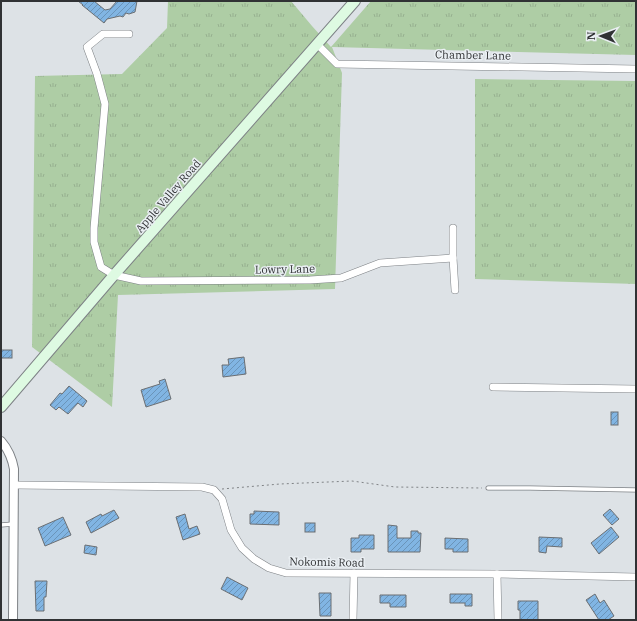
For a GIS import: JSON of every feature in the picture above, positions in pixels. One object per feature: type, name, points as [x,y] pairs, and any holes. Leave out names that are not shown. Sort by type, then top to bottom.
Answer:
[{"type":"main road","name":"Apple Valley Road","points":[[1,407],[114,275],[355,1]]},
{"type":"street","points":[[114,275],[100,267],[94,242],[105,104],[98,74],[87,47],[103,34],[129,34]]},
{"type":"street","name":"Chamber Lane","points":[[317,44],[337,64],[636,69]]},
{"type":"street","points":[[453,228],[455,290]]},
{"type":"street","name":"Lowry Lane","points":[[114,275],[141,281],[310,280],[341,278],[380,263],[453,258]]},
{"type":"street","points":[[493,387],[636,389]]},
{"type":"street","points":[[1,441],[6,447],[13,463],[13,620]]},
{"type":"street","points":[[14,485],[202,487],[214,490]]},
{"type":"street","name":"Nokomis Road","points":[[214,490],[222,500],[231,530],[242,548],[254,559],[269,568],[286,573],[497,574],[636,577]]},
{"type":"street","points":[[353,620],[354,573]]},
{"type":"street","points":[[497,574],[498,620]]},
{"type":"lane","points":[[488,488],[636,490]]},
{"type":"lane","points":[[1,525],[14,524]]},
{"type":"path","points":[[214,490],[280,484],[352,481],[394,487],[488,488]]},
{"type":"green space","points":[[168,1],[291,1],[331,47],[371,1],[636,1],[636,55],[332,47],[342,73],[335,289],[118,295],[112,407],[32,347],[35,76],[122,74],[167,28]]},
{"type":"green space","points":[[475,79],[636,81],[636,284],[475,279]]},
{"type":"building","points":[[78,1],[94,1],[105,10],[110,9],[117,1],[137,1],[135,12],[129,14],[126,13],[123,17],[120,16],[107,19],[104,23]]},
{"type":"building","points":[[1,350],[12,350],[12,358],[1,358]]},
{"type":"building","points":[[244,357],[246,374],[223,377],[222,365],[229,365],[228,359]]},
{"type":"building","points":[[165,379],[171,399],[146,407],[141,390],[160,384],[159,381]]},
{"type":"building","points":[[69,386],[87,401],[83,407],[78,403],[68,414],[59,407],[56,410],[50,405],[60,393],[62,394]]},
{"type":"building","points":[[611,412],[618,412],[618,425],[611,425]]},
{"type":"building","points":[[610,509],[619,519],[612,525],[603,515]]},
{"type":"building","points":[[114,510],[119,518],[91,533],[86,522],[101,514],[102,516]]},
{"type":"building","points":[[254,511],[279,512],[279,525],[250,524],[250,514],[254,514]]},
{"type":"building","points":[[185,514],[189,529],[197,526],[200,534],[183,540],[176,517]]},
{"type":"building","points":[[63,517],[71,535],[45,546],[38,528]]},
{"type":"building","points":[[305,523],[315,523],[315,532],[305,532]]},
{"type":"building","points":[[388,525],[397,526],[397,538],[411,538],[411,531],[418,531],[418,533],[421,533],[420,552],[388,552]]},
{"type":"building","points":[[611,527],[619,537],[599,554],[591,543]]},
{"type":"building","points":[[359,535],[374,535],[374,549],[361,549],[361,552],[351,552],[351,538],[359,538]]},
{"type":"building","points":[[539,537],[562,538],[562,547],[547,546],[546,553],[539,552]]},
{"type":"building","points":[[445,538],[468,539],[468,552],[453,552],[453,549],[445,549]]},
{"type":"building","points":[[85,545],[97,547],[96,555],[84,553]]},
{"type":"building","points":[[227,577],[248,588],[242,600],[221,589]]},
{"type":"building","points":[[35,581],[47,581],[46,597],[44,597],[44,611],[36,611]]},
{"type":"building","points":[[319,593],[331,593],[331,616],[320,616]]},
{"type":"building","points":[[450,594],[472,594],[472,606],[465,606],[465,603],[450,603]]},
{"type":"building","points":[[595,594],[600,603],[604,600],[614,616],[608,620],[599,620],[586,600]]},
{"type":"building","points":[[380,595],[406,595],[406,607],[390,607],[390,603],[380,603]]},
{"type":"building","points":[[518,601],[538,601],[538,620],[520,620]]}]
